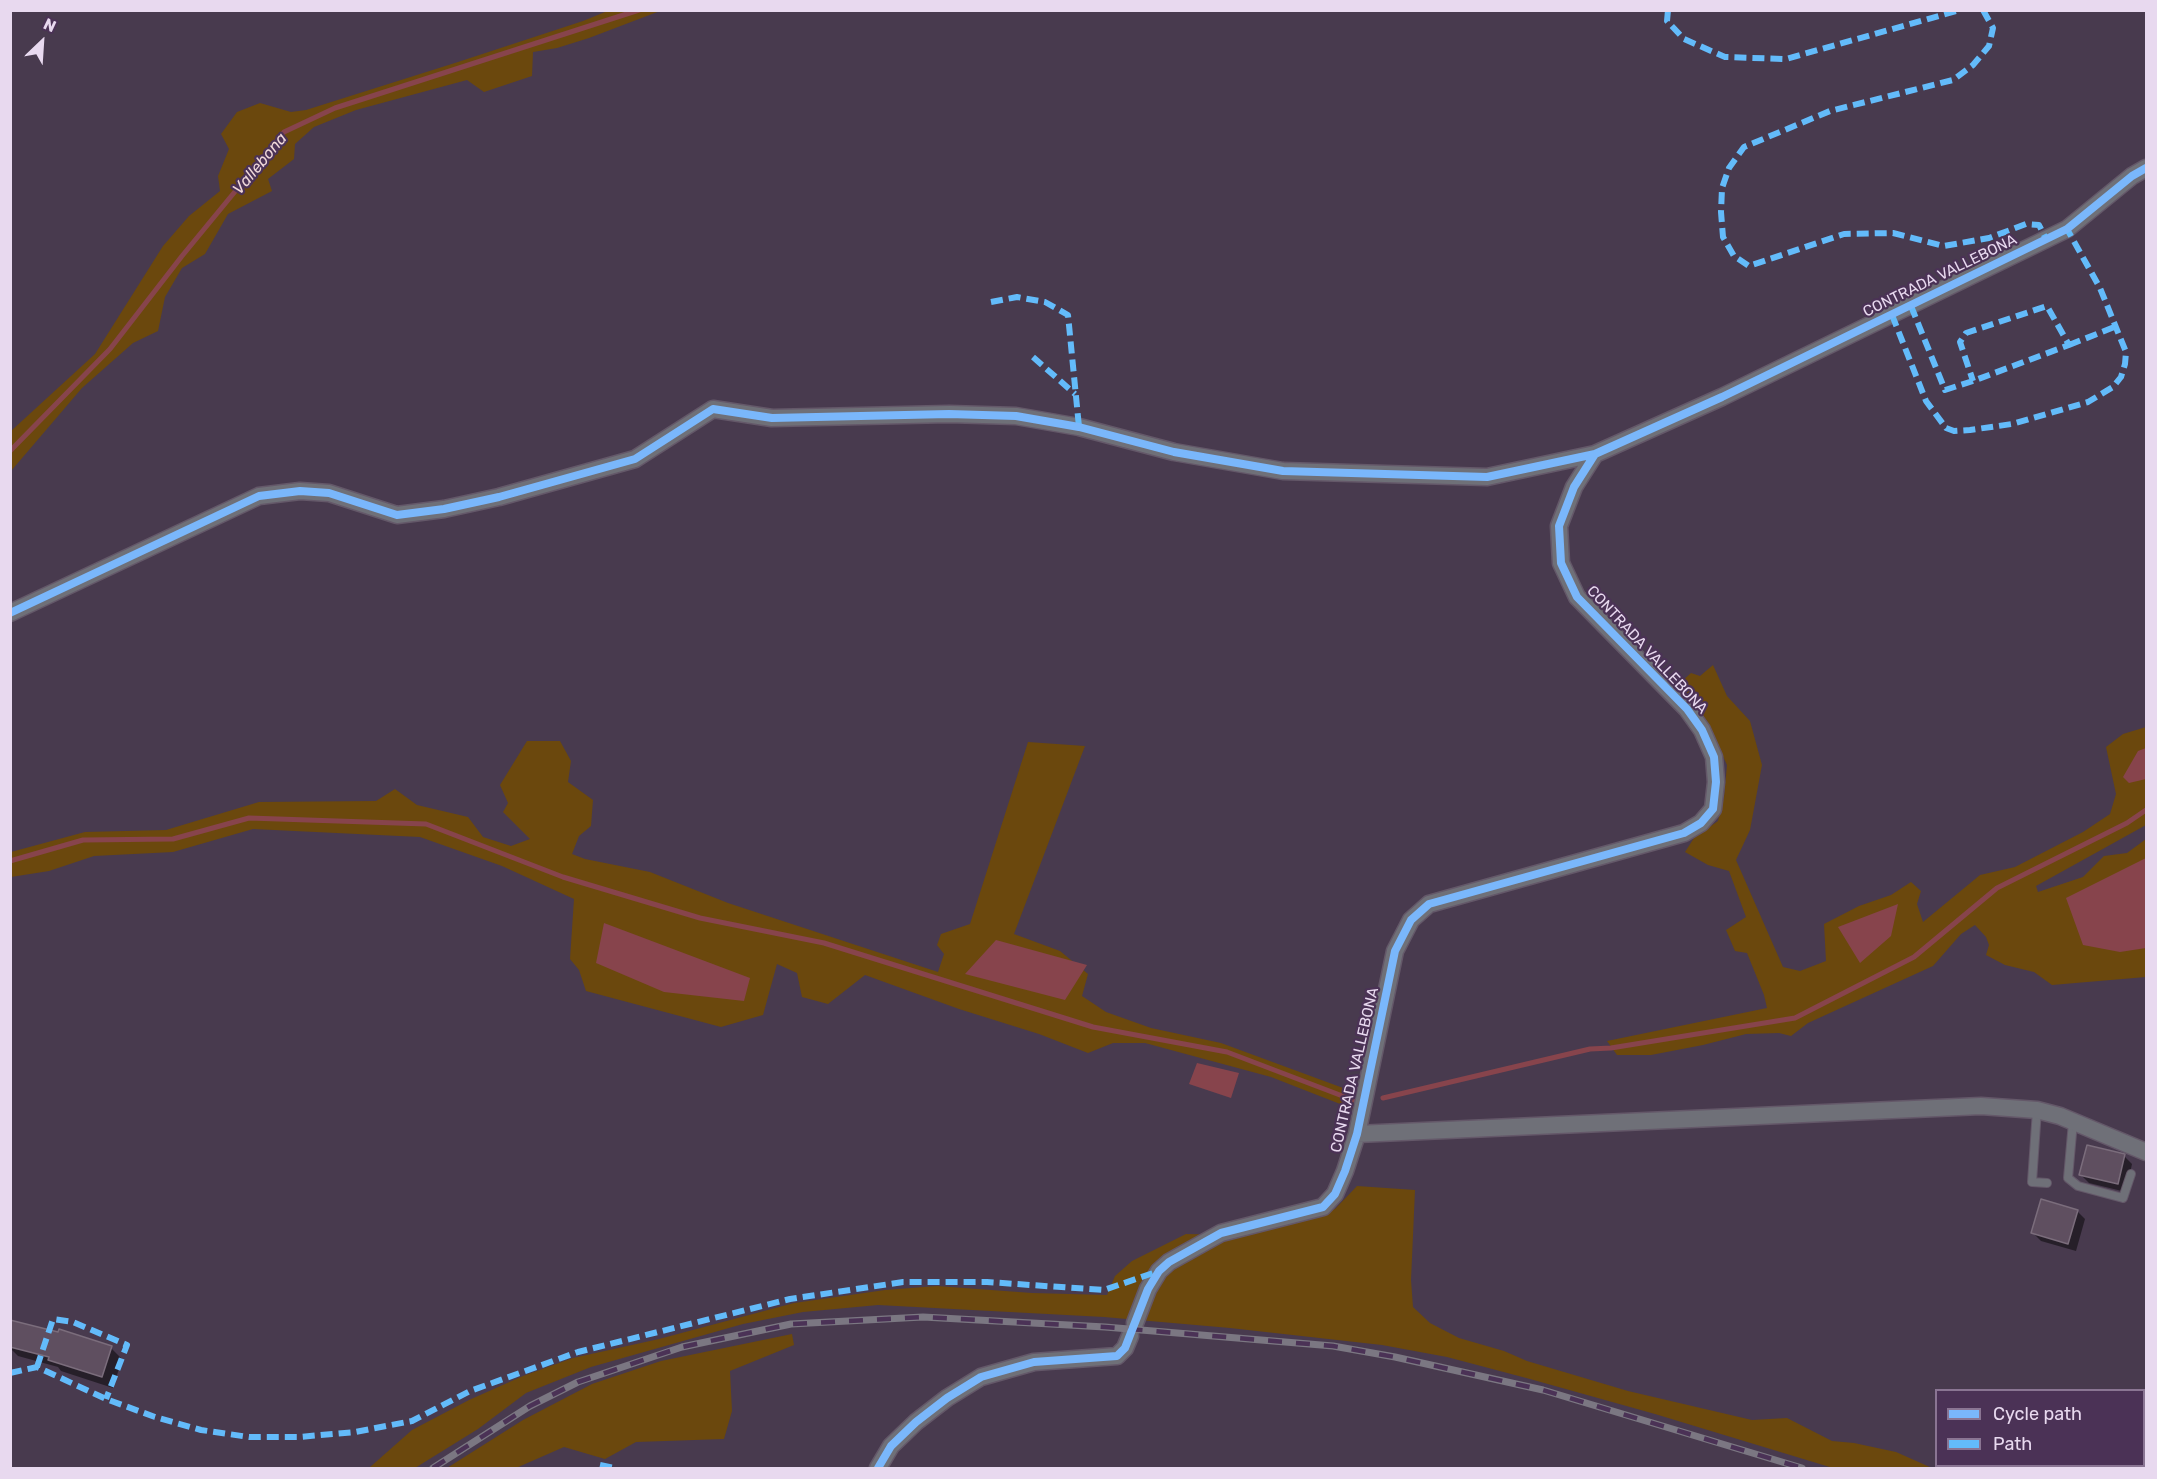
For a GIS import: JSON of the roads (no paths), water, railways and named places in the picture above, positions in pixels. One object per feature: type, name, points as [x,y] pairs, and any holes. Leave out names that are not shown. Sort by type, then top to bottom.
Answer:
[{"type":"street","name":"CONTRADA VALLEBONA","points":[[878,1468],[891,1446],[916,1422],[947,1398],[981,1377],[1034,1362],[1117,1356],[1125,1348],[1148,1289],[1159,1271],[1169,1262],[1221,1233],[1323,1207],[1335,1194],[1357,1134],[1395,951],[1411,920],[1429,904],[1684,833],[1701,823],[1713,809],[1716,782],[1714,757],[1702,730],[1687,710],[1577,597],[1561,563],[1559,526],[1574,487],[1595,454],[1732,392],[2067,229],[2132,176],[2146,168]]},
{"type":"street","points":[[10,613],[260,496],[300,491],[329,493],[397,515],[444,508],[499,497],[635,459],[713,409],[772,418],[949,414],[1016,416],[1079,427],[1174,452],[1283,471],[1487,477],[1595,454]]},
{"type":"street","points":[[1357,1134],[1981,1106],[2037,1110],[2146,1152]]},
{"type":"lane","points":[[2037,1110],[2032,1182],[2047,1183]]},
{"type":"lane","points":[[2073,1122],[2068,1178],[2078,1186],[2123,1198],[2132,1174]]},
{"type":"waterway","name":"Vallebona","points":[[10,451],[110,349],[182,256],[284,132],[335,108],[639,10]]},
{"type":"waterway","points":[[1383,1098],[1590,1049],[1611,1048],[1795,1018],[1914,957],[1997,888],[2127,823],[2146,810]]},
{"type":"waterway","points":[[10,861],[83,840],[173,839],[249,818],[426,824],[563,877],[700,918],[824,943],[1093,1027],[1227,1052],[1353,1100]]},
{"type":"railway","points":[[433,1468],[530,1406],[578,1382],[682,1347],[791,1324],[923,1317],[1105,1327],[1333,1346],[1395,1357],[1543,1390],[1802,1468]]}]
